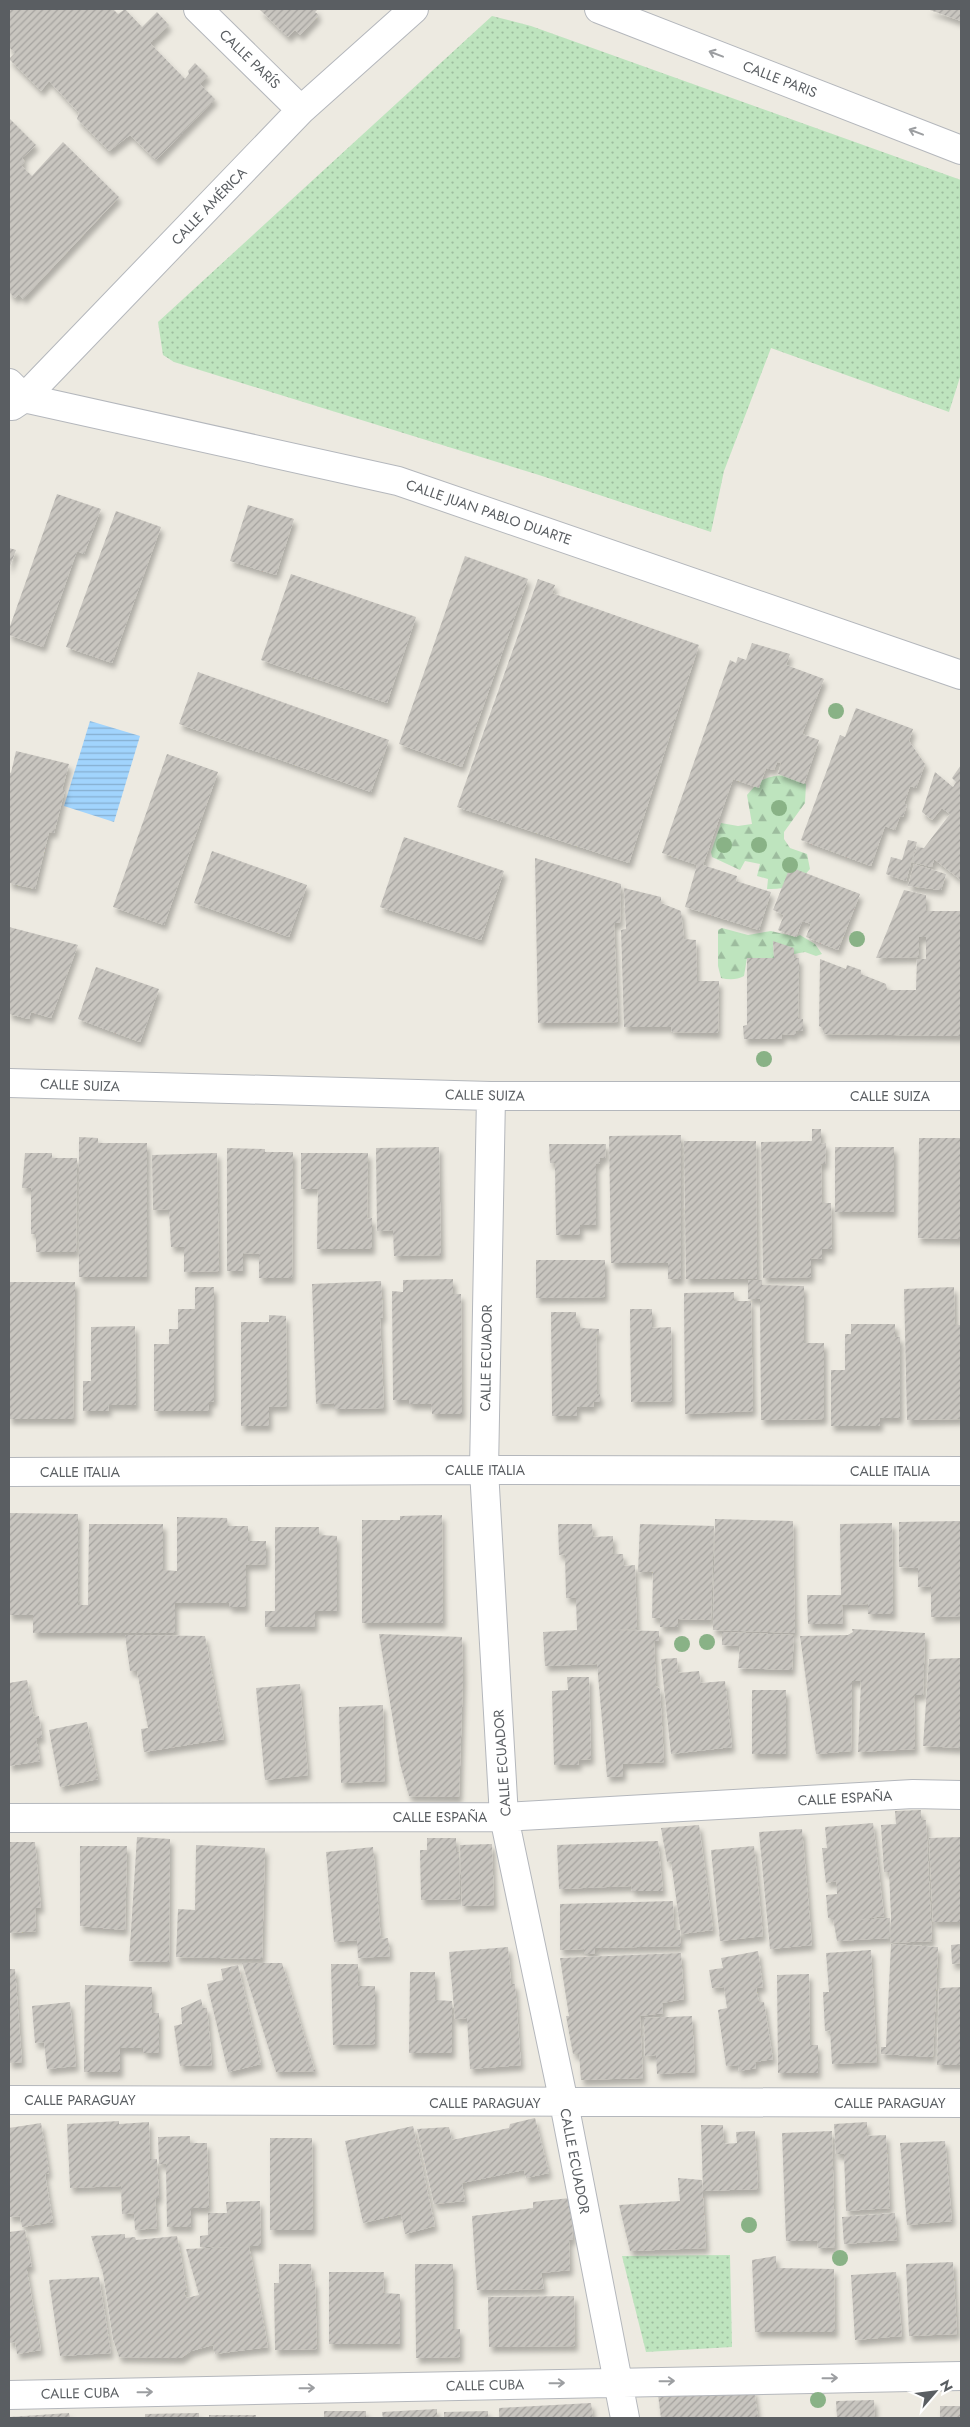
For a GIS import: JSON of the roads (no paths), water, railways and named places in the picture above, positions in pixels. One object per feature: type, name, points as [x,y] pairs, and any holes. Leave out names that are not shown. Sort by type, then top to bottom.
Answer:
[{"type":"street","name":"CALLE PARÍS","points":[[198,9],[302,110]]},
{"type":"street","name":"CALLE AMÉRICA","points":[[14,397],[302,110],[414,9]]},
{"type":"street","name":"CALLE PARIS","points":[[599,9],[961,150]]},
{"type":"street","name":"CALLE JUAN PABLO DUARTE","points":[[14,397],[398,481],[961,675]]},
{"type":"street","name":"CALLE SUIZA","points":[[9,1082],[491,1096],[961,1096]]},
{"type":"street","name":"CALLE ECUADOR","points":[[491,1096],[484,1470],[504,1817],[564,2103],[625,2418]]},
{"type":"street","name":"CALLE ITALIA","points":[[9,1472],[484,1470],[961,1471]]},
{"type":"street","name":"CALLE ESPAÑA","points":[[9,1818],[504,1817],[913,1794],[961,1795]]},
{"type":"street","name":"CALLE PARAGUAY","points":[[9,2100],[961,2103]]},
{"type":"street","name":"CALLE CUBA","points":[[9,2395],[961,2376]]},
{"type":"water","points":[[90,721],[140,736],[114,822],[64,806]]}]
